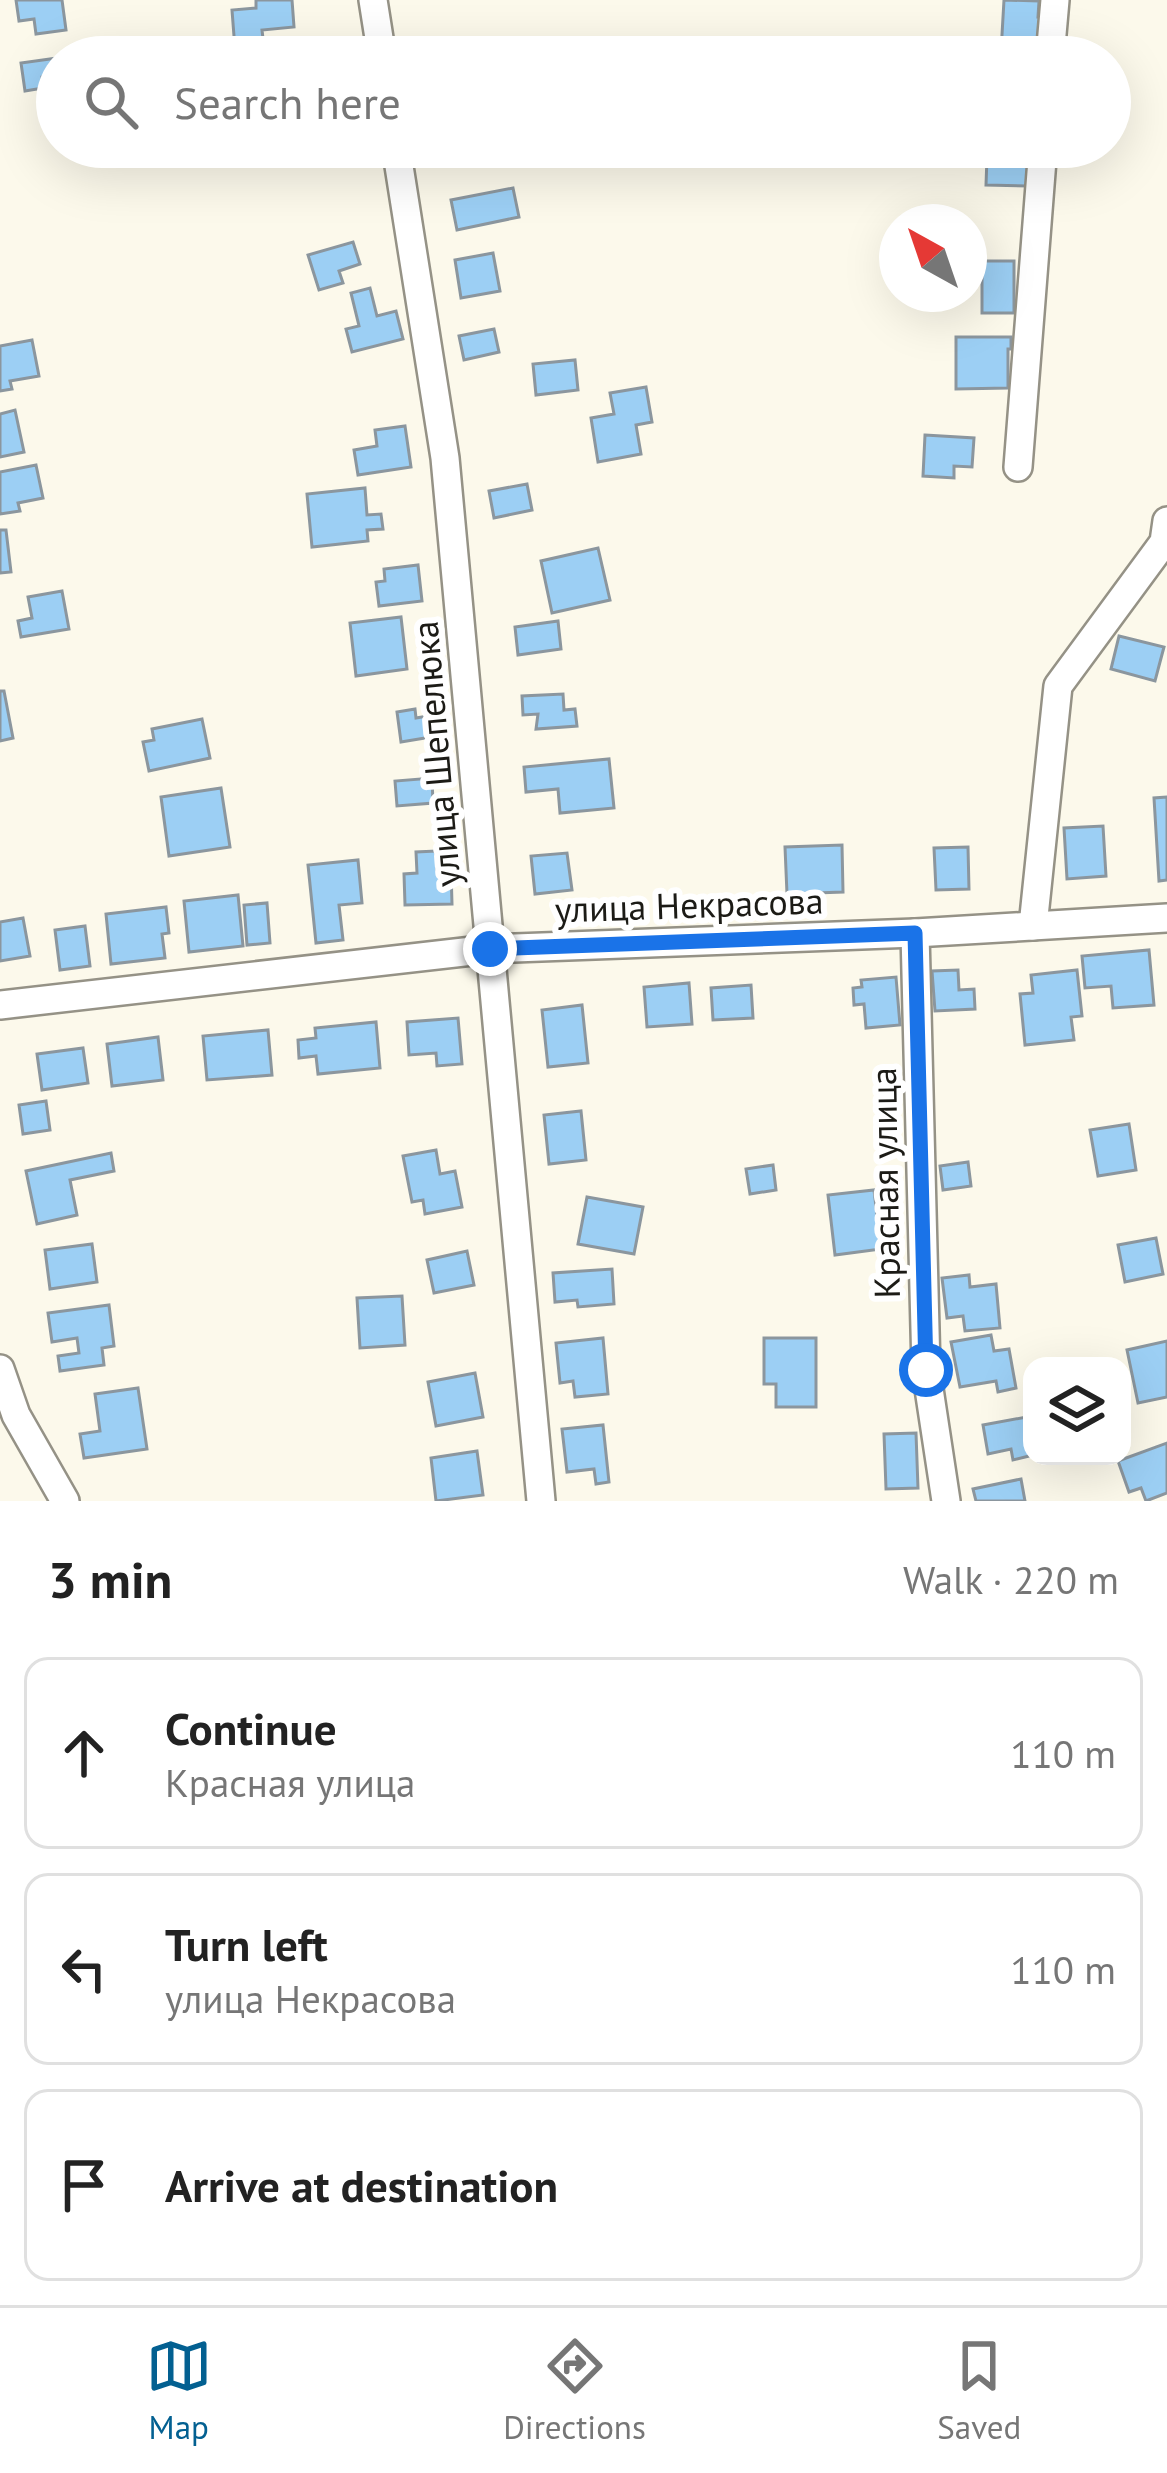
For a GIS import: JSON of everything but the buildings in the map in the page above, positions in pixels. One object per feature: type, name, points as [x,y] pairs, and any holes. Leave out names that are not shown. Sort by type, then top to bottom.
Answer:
[{"type":"street","points":[[373,0],[379,36]]},
{"type":"street","points":[[1052,36],[1055,0]]},
{"type":"street","name":"улица Шепелюка","points":[[399,168],[446,458],[542,1501]]},
{"type":"street","points":[[1018,467],[1040,168]]},
{"type":"street","points":[[1033,926],[1058,686],[1166,535]]},
{"type":"street","name":"улица Некрасова","points":[[0,1005],[490,949],[1167,918]]},
{"type":"street","name":"Красная улица","points":[[915,933],[926,1370],[946,1501]]},
{"type":"street","points":[[0,1369],[16,1415],[65,1501]]},
{"type":"route","points":[[490,949],[915,933],[926,1370]]}]
